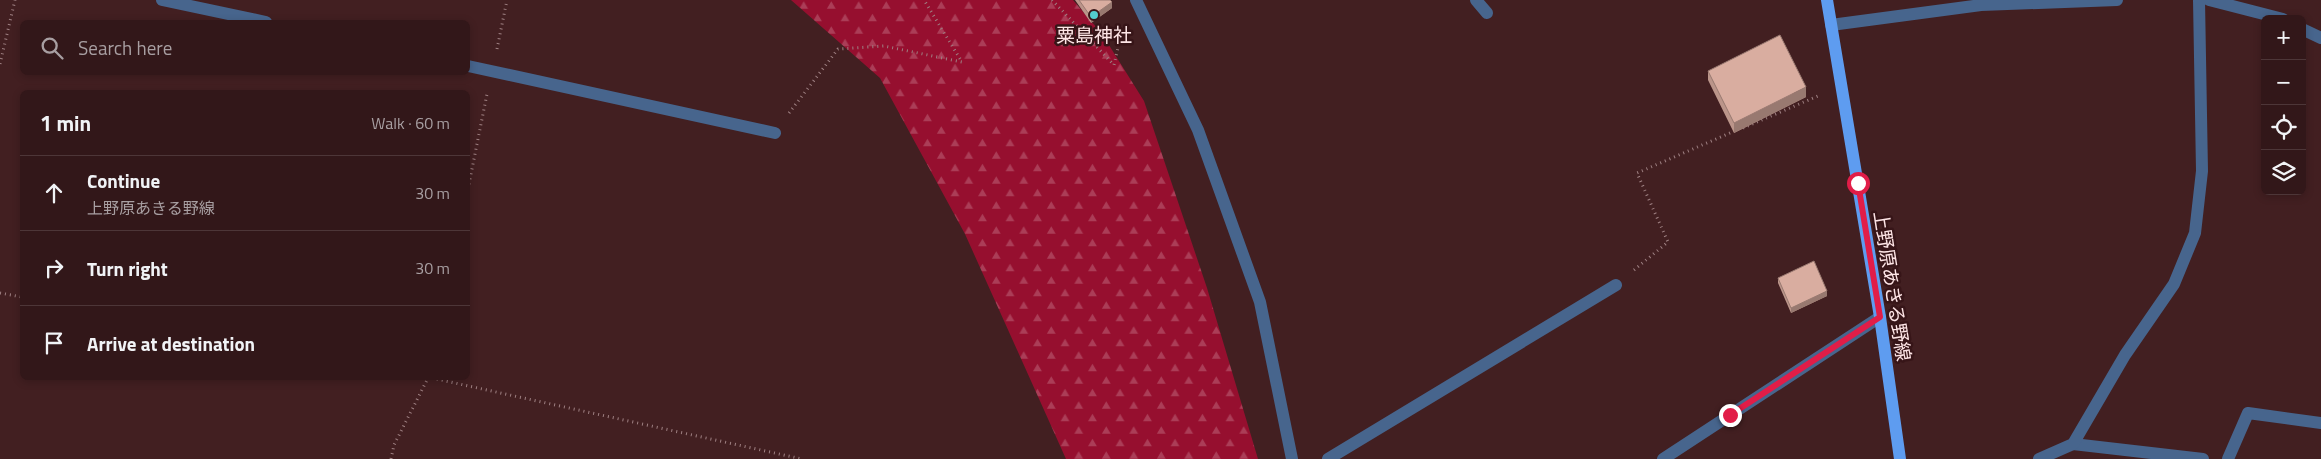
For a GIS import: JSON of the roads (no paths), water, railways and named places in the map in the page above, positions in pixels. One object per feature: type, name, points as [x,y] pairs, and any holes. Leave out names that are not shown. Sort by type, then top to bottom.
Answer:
[{"type":"main road","name":"上野原あきる野線","points":[[1827,0],[1880,317],[1900,459]]},
{"type":"street","points":[[162,0],[257,20]]},
{"type":"street","points":[[1136,0],[1198,130],[1260,302],[1292,459]]},
{"type":"street","points":[[1476,0],[1487,14]]},
{"type":"street","points":[[1831,25],[1981,6],[2117,0]]},
{"type":"street","points":[[2073,444],[2125,355],[2174,284],[2196,233],[2202,171],[2199,0]]},
{"type":"street","points":[[2208,0],[2267,15]]},
{"type":"street","points":[[2306,30],[2321,38]]},
{"type":"street","points":[[470,66],[774,133]]},
{"type":"street","points":[[1328,459],[1616,286]]},
{"type":"street","points":[[1663,459],[1880,317]]},
{"type":"street","points":[[2228,459],[2248,413],[2321,423]]},
{"type":"street","points":[[2039,459],[2073,444],[2204,459]]},
{"type":"place","name":"粟島神社","points":[[1094,15]]}]
